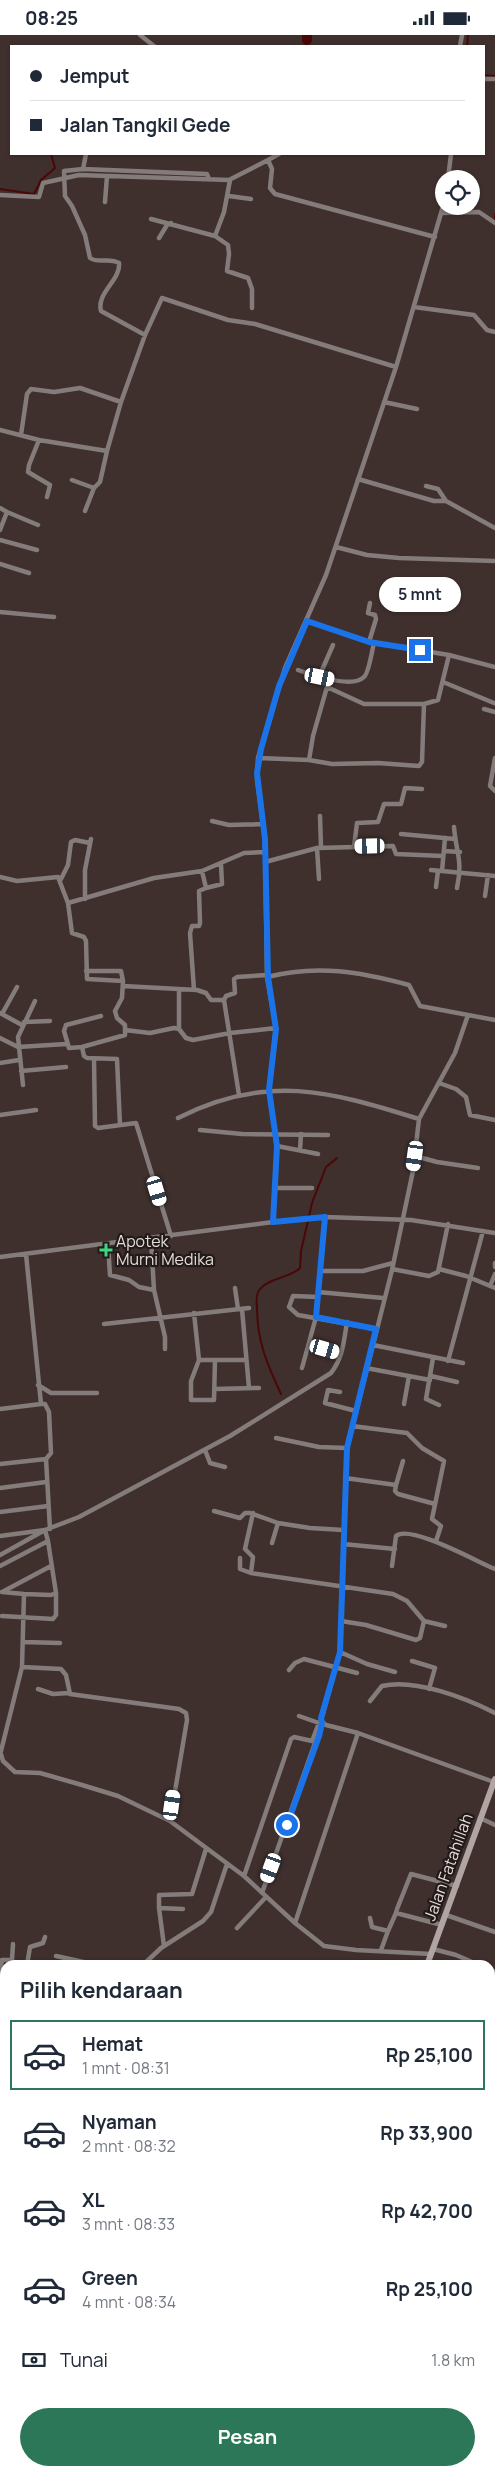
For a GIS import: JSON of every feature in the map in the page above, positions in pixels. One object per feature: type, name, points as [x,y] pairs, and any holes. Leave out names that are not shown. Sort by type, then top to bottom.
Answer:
[{"type":"street","points":[[140,35],[153,45]]},
{"type":"street","points":[[83,169],[86,155]]},
{"type":"street","points":[[0,195],[39,197],[43,183],[79,175],[104,174],[230,180],[277,155]]},
{"type":"street","points":[[449,170],[451,155]]},
{"type":"street","points":[[268,160],[272,169],[270,188],[275,194],[435,237]]},
{"type":"street","points":[[104,174],[83,169],[64,171],[62,180],[64,196],[72,206],[85,235],[90,258],[98,261],[110,259],[119,263],[118,269],[102,299],[101,311],[145,335]]},
{"type":"street","points":[[104,174],[105,202]]},
{"type":"street","points":[[215,236],[229,195],[230,180]]},
{"type":"street","points":[[229,195],[250,199]]},
{"type":"street","points":[[480,213],[494,222]]},
{"type":"street","points":[[273,1222],[277,1146],[269,1090],[276,1029],[267,976],[264,824],[257,780],[258,758],[285,668],[307,621],[336,547],[396,367],[440,215]]},
{"type":"street","points":[[152,219],[215,236],[226,243],[228,247],[227,271],[237,276],[247,277],[250,281],[252,308]]},
{"type":"street","points":[[159,238],[165,227],[171,223]]},
{"type":"street","points":[[85,511],[94,488],[100,482],[106,451],[121,402],[145,335],[161,299],[165,298],[228,320],[255,324],[396,367]]},
{"type":"street","points":[[414,307],[476,315],[487,330],[495,332]]},
{"type":"street","points":[[21,435],[26,394],[31,389],[54,392],[80,388],[121,402]]},
{"type":"street","points":[[384,402],[417,409]]},
{"type":"street","points":[[0,430],[39,440],[106,451]]},
{"type":"street","points":[[39,440],[28,472],[50,485],[47,497]]},
{"type":"street","points":[[72,479],[94,488]]},
{"type":"street","points":[[358,479],[434,501],[446,501]]},
{"type":"street","points":[[426,486],[438,489],[446,501],[495,529]]},
{"type":"street","points":[[0,508],[38,525]]},
{"type":"street","points":[[0,530],[7,512]]},
{"type":"street","points":[[0,540],[37,549]]},
{"type":"street","points":[[336,547],[367,555],[399,558],[495,561]]},
{"type":"street","points":[[0,564],[29,573]]},
{"type":"street","points":[[298,670],[344,682],[364,678],[376,619],[375,615],[368,613],[370,603]]},
{"type":"street","points":[[0,612],[54,617]]},
{"type":"street","points":[[307,621],[371,642],[449,655],[495,667]]},
{"type":"street","points":[[320,677],[333,645]]},
{"type":"street","points":[[309,760],[313,736],[326,687],[364,704],[424,705],[438,700],[449,655]]},
{"type":"street","points":[[443,683],[494,703]]},
{"type":"street","points":[[258,758],[309,760],[332,764],[378,763],[419,766],[422,762],[424,705]]},
{"type":"street","points":[[484,709],[495,712]]},
{"type":"street","points":[[495,758],[490,786],[495,791]]},
{"type":"street","points":[[354,847],[357,823],[378,822],[384,804],[401,804],[404,788],[422,789]]},
{"type":"street","points":[[319,879],[320,816]]},
{"type":"street","points":[[212,821],[229,825],[264,824]]},
{"type":"street","points":[[454,827],[455,839],[460,853],[460,872],[457,888]]},
{"type":"street","points":[[428,830],[428,836]]},
{"type":"street","points":[[401,834],[410,832],[455,839]]},
{"type":"street","points":[[436,887],[444,854],[445,838]]},
{"type":"street","points":[[84,899],[85,871],[90,841],[75,840],[71,842],[68,865],[61,879],[68,903],[72,933],[84,937],[86,941],[86,977],[91,981],[180,989],[206,993],[211,1000],[224,1000]]},
{"type":"street","points":[[265,862],[319,847],[393,846],[396,854],[460,853]]},
{"type":"street","points":[[68,903],[154,878],[202,871],[244,853],[265,852]]},
{"type":"street","points":[[194,991],[190,933],[192,927],[200,925],[199,891],[222,884],[221,864]]},
{"type":"street","points":[[431,870],[495,876]]},
{"type":"street","points":[[202,871],[206,888]]},
{"type":"street","points":[[485,896],[488,875]]},
{"type":"street","points":[[0,877],[17,881],[52,876],[61,879]]},
{"type":"street","points":[[239,1095],[224,1000],[226,996],[235,993],[234,979],[237,977],[267,976],[285,972],[315,970],[344,970],[368,974],[409,985],[420,1006],[495,1020]]},
{"type":"street","points":[[86,971],[121,971],[123,983],[122,997],[116,1005],[115,1011],[116,1018],[125,1025],[125,1030],[123,1037],[82,1047],[72,1049],[66,1044],[64,1031],[66,1025],[101,1015]]},
{"type":"street","points":[[17,987],[1,1013],[23,1023],[50,1021]]},
{"type":"street","points":[[179,1029],[180,989]]},
{"type":"street","points":[[23,1085],[18,1047],[23,1023],[35,1001]]},
{"type":"street","points":[[238,1928],[264,1895],[321,1722],[340,1652],[347,1448],[392,1269],[415,1156],[419,1119],[461,1039],[468,1015]]},
{"type":"street","points":[[125,1030],[150,1033],[172,1028],[179,1029],[190,1040],[230,1033],[276,1029]]},
{"type":"street","points":[[0,1038],[18,1047],[66,1044]]},
{"type":"street","points":[[82,1047],[84,1057],[117,1059],[120,1125]]},
{"type":"street","points":[[94,1059],[94,1126],[98,1129],[136,1123],[172,1236]]},
{"type":"street","points":[[0,1063],[19,1060]]},
{"type":"street","points":[[21,1071],[66,1067]]},
{"type":"street","points":[[439,1083],[456,1089],[466,1097],[470,1115],[495,1120]]},
{"type":"street","points":[[178,1118],[206,1104],[239,1095],[269,1090],[307,1090],[419,1119]]},
{"type":"street","points":[[0,1115],[36,1110]]},
{"type":"street","points":[[200,1130],[242,1134],[328,1135]]},
{"type":"street","points":[[300,1150],[301,1134]]},
{"type":"street","points":[[277,1146],[318,1154]]},
{"type":"street","points":[[415,1156],[438,1162],[478,1168]]},
{"type":"street","points":[[275,1188],[312,1188]]},
{"type":"street","points":[[302,1368],[316,1317],[325,1217]]},
{"type":"street","points":[[0,1257],[325,1217],[401,1219],[495,1232]]},
{"type":"street","points":[[392,1269],[428,1276],[438,1273],[448,1225]]},
{"type":"street","points":[[448,1361],[469,1277],[483,1231]]},
{"type":"street","points":[[151,1239],[154,1290],[165,1337],[165,1349]]},
{"type":"street","points":[[108,1244],[110,1275],[129,1280],[139,1287],[154,1290]]},
{"type":"street","points":[[26,1254],[41,1404]]},
{"type":"street","points":[[321,1271],[363,1271],[393,1263]]},
{"type":"street","points":[[439,1269],[469,1277],[493,1287],[495,1274]]},
{"type":"street","points":[[235,1287],[240,1309],[249,1388]]},
{"type":"street","points":[[376,1329],[347,1322],[298,1315],[289,1305],[291,1298],[296,1295],[384,1299]]},
{"type":"street","points":[[104,1324],[160,1316],[249,1308]]},
{"type":"street","points":[[194,1313],[199,1360],[191,1381],[190,1399],[213,1401],[215,1360]]},
{"type":"street","points":[[0,1555],[206,1452],[320,1381],[331,1373],[338,1364],[347,1322]]},
{"type":"street","points":[[309,1345],[341,1354]]},
{"type":"street","points":[[373,1345],[463,1363]]},
{"type":"street","points":[[433,1357],[426,1400],[439,1405]]},
{"type":"street","points":[[199,1360],[246,1360]]},
{"type":"street","points":[[366,1368],[457,1382]]},
{"type":"street","points":[[404,1404],[409,1376]]},
{"type":"street","points":[[38,1385],[51,1393],[96,1393]]},
{"type":"street","points":[[214,1389],[259,1388]]},
{"type":"street","points":[[340,1392],[328,1391],[325,1403],[356,1411]]},
{"type":"street","points":[[0,1409],[45,1404],[49,1413],[52,1446],[51,1453],[46,1459],[48,1507],[46,1531],[56,1593],[55,1618],[2,1616]]},
{"type":"street","points":[[352,1425],[407,1433],[422,1448],[444,1461],[432,1520],[441,1528],[436,1541]]},
{"type":"street","points":[[276,1437],[319,1447],[347,1448]]},
{"type":"street","points":[[206,1452],[211,1464],[225,1467]]},
{"type":"street","points":[[0,1464],[46,1459]]},
{"type":"street","points":[[403,1461],[395,1491],[398,1495],[435,1504]]},
{"type":"street","points":[[346,1478],[396,1485]]},
{"type":"street","points":[[0,1488],[46,1482]]},
{"type":"street","points":[[0,1512],[48,1507]]},
{"type":"street","points":[[214,1511],[240,1518],[245,1513],[253,1513],[278,1523],[310,1528],[343,1530]]},
{"type":"street","points":[[251,1573],[253,1557],[244,1549],[253,1513]]},
{"type":"street","points":[[272,1543],[278,1523]]},
{"type":"street","points":[[0,1536],[46,1531]]},
{"type":"street","points":[[392,1565],[396,1536],[400,1533],[436,1541],[495,1569]]},
{"type":"street","points":[[0,1566],[48,1541]]},
{"type":"street","points":[[344,1544],[395,1549]]},
{"type":"street","points":[[240,1558],[240,1569],[251,1573],[305,1583],[343,1585],[398,1596],[407,1601],[424,1621],[445,1626]]},
{"type":"street","points":[[1,1593],[51,1566]]},
{"type":"street","points":[[1,1593],[51,1595],[56,1593]]},
{"type":"street","points":[[24,1594],[22,1667],[0,1751],[3,1761],[15,1772],[40,1773],[118,1796],[170,1821],[244,1877],[295,1923],[328,1947],[432,1952],[456,1955],[468,1960]]},
{"type":"street","points":[[341,1621],[366,1625],[416,1640],[420,1638],[424,1621]]},
{"type":"street","points":[[23,1642],[60,1643]]},
{"type":"street","points":[[340,1652],[367,1664],[395,1672]]},
{"type":"street","points":[[289,1670],[295,1663],[304,1659],[357,1673]]},
{"type":"street","points":[[412,1661],[436,1668],[429,1689]]},
{"type":"street","points":[[22,1667],[62,1669],[66,1675],[69,1693]]},
{"type":"street","points":[[370,1701],[378,1689],[385,1685],[408,1685],[456,1696],[495,1713]]},
{"type":"street","points":[[38,1689],[52,1694],[69,1693],[179,1709],[186,1713],[170,1821]]},
{"type":"street","points":[[299,1716],[358,1733],[494,1780]]},
{"type":"street","points":[[244,1877],[291,1739],[294,1737],[312,1741],[321,1722]]},
{"type":"street","points":[[295,1923],[358,1733]]},
{"type":"street","name":"Jalan Fatahillah","points":[[429,1960],[494,1780]]},
{"type":"street","points":[[480,1818],[495,1825]]},
{"type":"street","points":[[164,1946],[160,1894],[192,1894],[206,1849]]},
{"type":"street","points":[[149,1960],[164,1946],[203,1921],[211,1912],[226,1864]]},
{"type":"street","points":[[381,1950],[411,1874],[457,1886]]},
{"type":"street","points":[[160,1909],[183,1909]]},
{"type":"street","points":[[396,1913],[442,1925]]},
{"type":"street","points":[[446,1915],[495,1932]]},
{"type":"street","points":[[370,1918],[372,1927],[388,1931]]},
{"type":"street","points":[[28,1960],[30,1947],[43,1943],[45,1937]]},
{"type":"street","points":[[12,1960],[13,1944]]},
{"type":"street","points":[[56,1955],[76,1960]]},
{"type":"street","points":[[414,2476],[432,2476]]},
{"type":"waterway","points":[[307,35],[307,40]]},
{"type":"waterway","points":[[467,45],[468,35]]},
{"type":"waterway","points":[[306,45],[307,40]]},
{"type":"waterway","points":[[485,75],[495,76]]},
{"type":"waterway","points":[[0,189],[34,194],[41,180],[55,168],[51,155]]},
{"type":"waterway","points":[[495,214],[495,220]]},
{"type":"waterway","points":[[281,1394],[267,1362],[261,1342],[257,1319],[257,1295],[264,1285],[291,1274],[300,1268],[301,1251],[312,1203],[326,1167],[337,1158]]},
{"type":"place","name":"Apotek Murni Medika","points":[[106,1250]]},
{"type":"route","points":[[287,1825],[294,1810],[319,1736],[322,1723],[320,1721],[340,1652],[347,1448],[376,1329],[316,1317],[325,1217],[273,1222],[277,1146],[269,1077],[276,1029],[268,977],[265,909],[265,839],[257,780],[258,758],[285,668],[307,621],[369,642],[420,650]]}]
